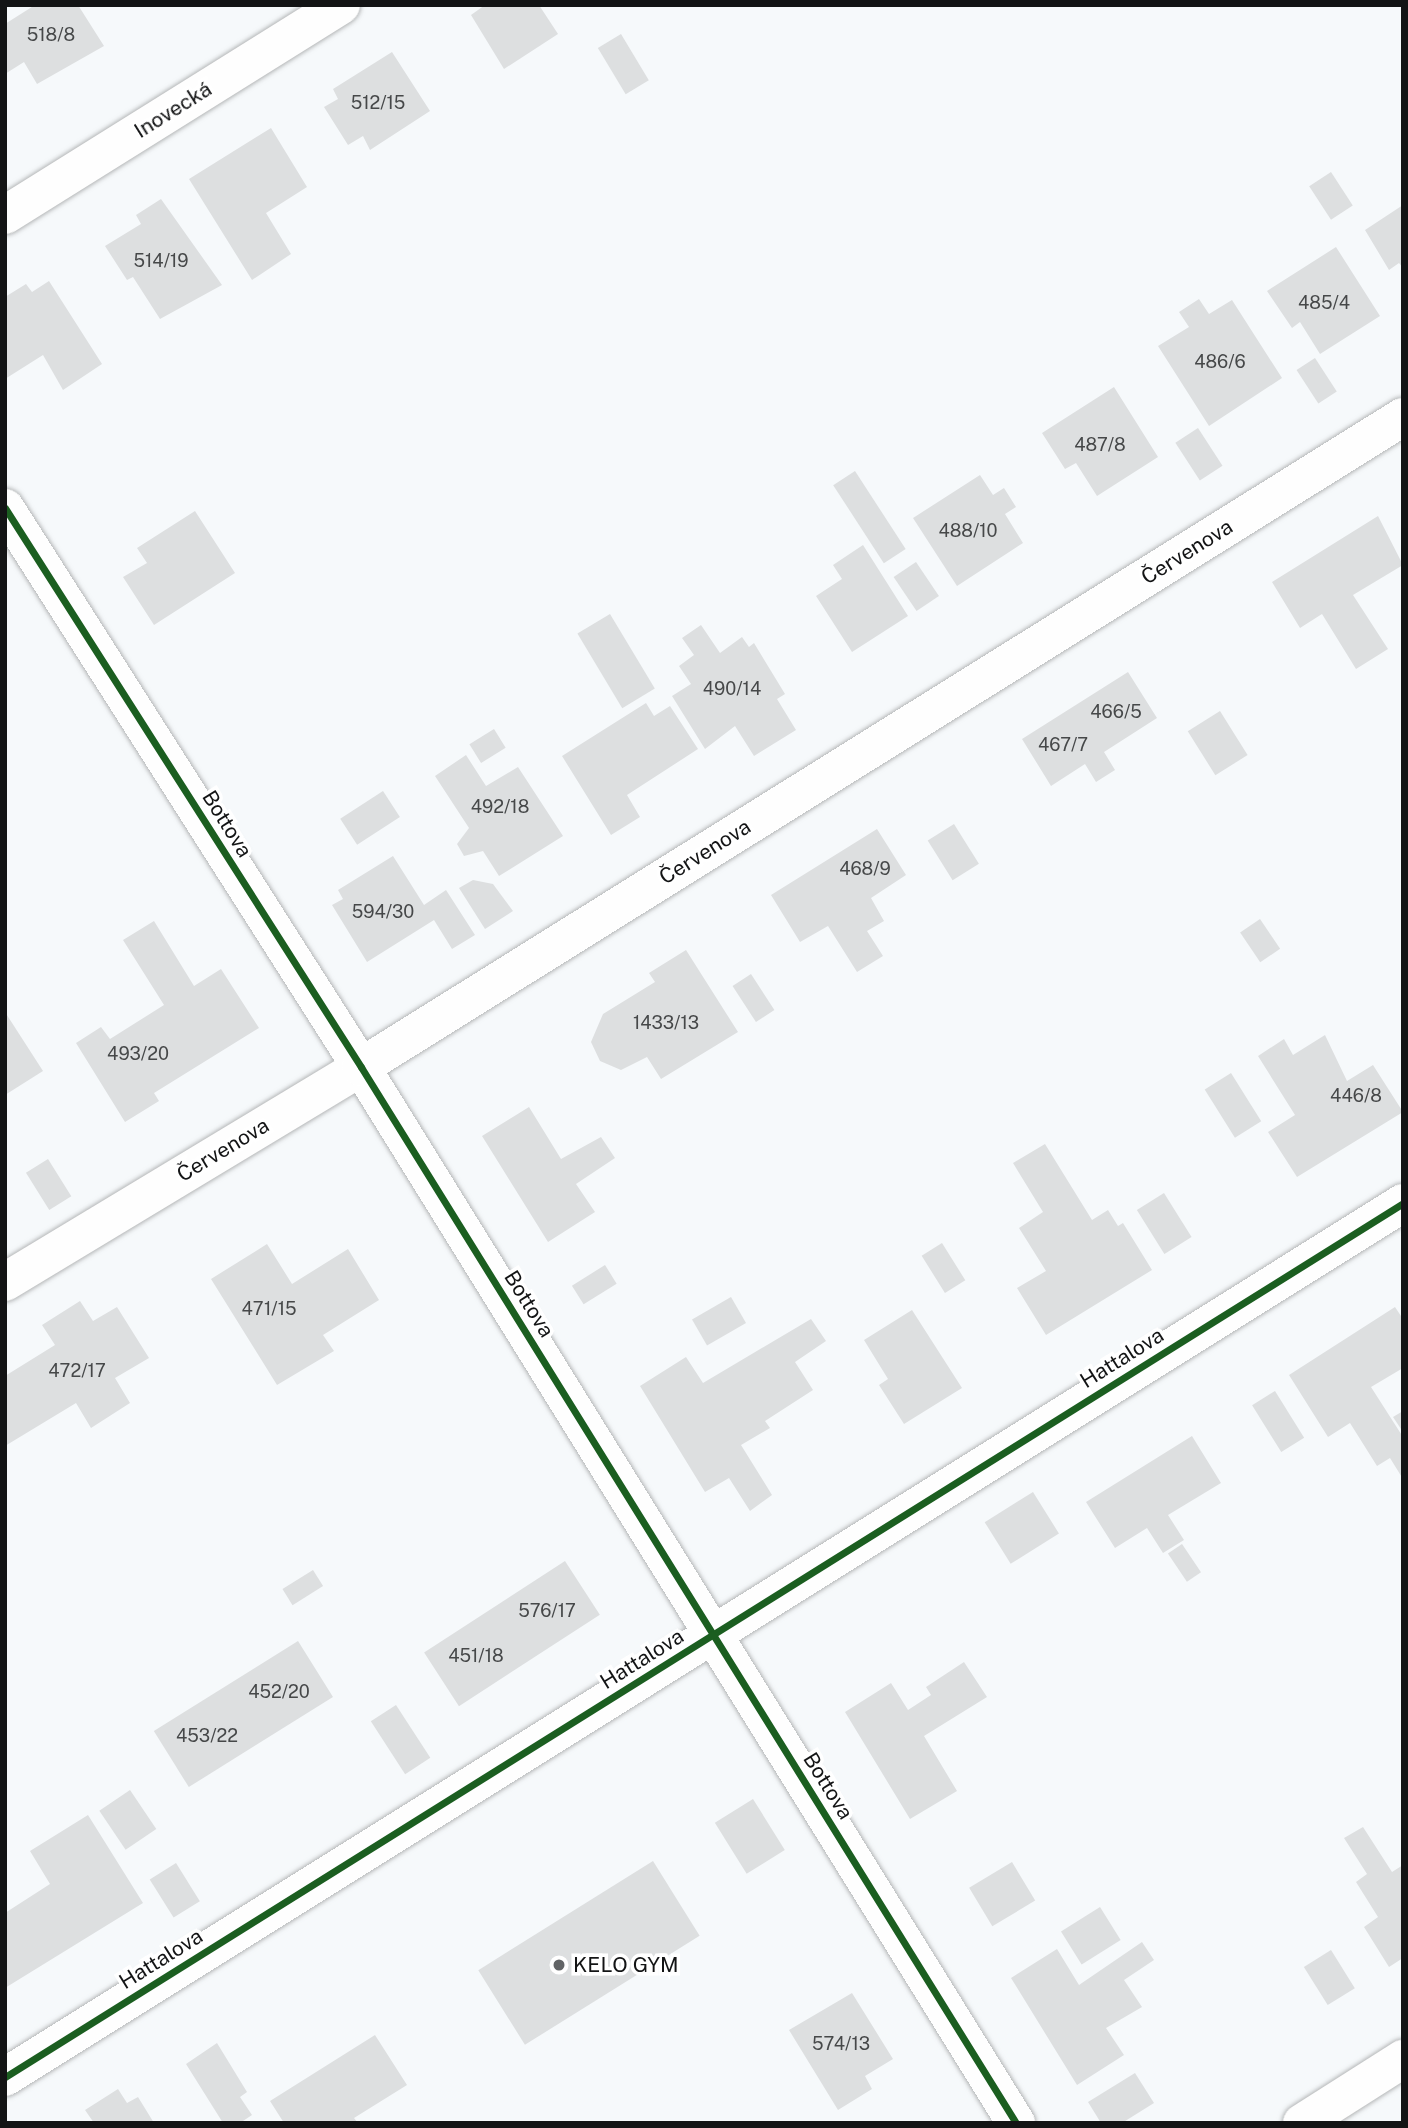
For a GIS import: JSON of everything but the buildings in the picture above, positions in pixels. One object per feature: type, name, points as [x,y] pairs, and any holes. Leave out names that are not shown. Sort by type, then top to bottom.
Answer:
[{"type":"street","name":"Inovecká","points":[[5,215],[341,5]]},
{"type":"street","name":"Červenova","points":[[5,1282],[361,1067],[1403,417]]},
{"type":"street","name":"Bottova","points":[[5,508],[361,1067],[1016,2123]]},
{"type":"street","name":"Hattalova","points":[[5,2077],[1403,1203]]},
{"type":"street","points":[[1302,2123],[1403,2059]]},
{"type":"cycle path","points":[[5,508],[361,1067],[1016,2123]]},
{"type":"cycle path","points":[[5,2077],[1403,1203]]},
{"type":"place","name":"KELO GYM","points":[[559,1965]]}]
